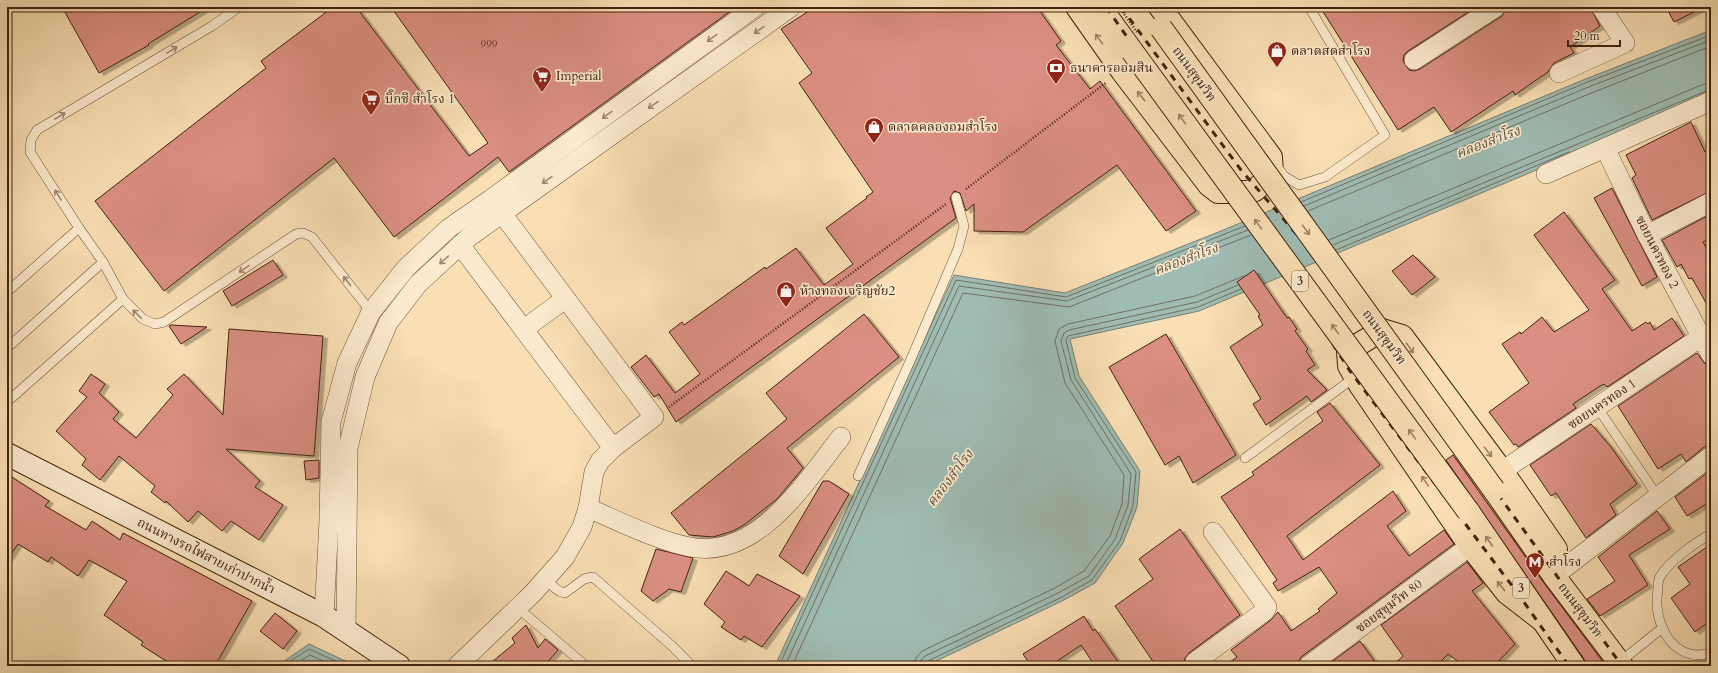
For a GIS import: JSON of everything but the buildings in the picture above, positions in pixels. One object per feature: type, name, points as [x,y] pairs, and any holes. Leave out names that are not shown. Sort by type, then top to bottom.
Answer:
[{"type":"highway","points":[[1077,7],[1122,71],[1209,184],[1218,192],[1247,192],[1255,190],[1272,175],[1271,157],[1160,17]]},
{"type":"highway","name":"3","points":[[1100,7],[1468,511],[1574,666]]},
{"type":"highway","name":"ถนนสุขุมวิท","points":[[1146,7],[1160,17],[1498,480],[1554,576],[1621,664]]},
{"type":"highway","points":[[1498,480],[1402,336],[1382,330],[1348,351],[1349,366],[1470,546],[1507,593],[1542,620]]},
{"type":"main road","name":"ถนนทางรถไฟสายเก่าปากน้ำ","points":[[7,454],[324,616],[399,666]]},
{"type":"street","points":[[324,616],[339,459],[348,448],[365,376],[388,323],[418,284],[460,245],[496,206],[755,7]]},
{"type":"street","points":[[346,631],[339,459],[331,422],[347,363],[371,312],[406,268],[449,228],[496,206],[791,7]]},
{"type":"street","points":[[1414,60],[1496,7]]},
{"type":"street","points":[[1559,73],[1625,43],[1601,7]]},
{"type":"street","points":[[1546,174],[1711,101]]},
{"type":"street","name":"ซอยนครทอง 2","points":[[1605,148],[1647,235],[1711,355]]},
{"type":"street","points":[[1647,235],[1711,202]]},
{"type":"street","points":[[457,666],[518,608],[565,557],[582,527],[588,508],[594,472],[600,461],[613,448],[654,417],[496,206]]},
{"type":"street","points":[[460,245],[613,448]]},
{"type":"street","points":[[524,329],[565,299]]},
{"type":"street","points":[[371,312],[388,323]]},
{"type":"street","name":"ซอยนครทอง 1","points":[[1498,480],[1597,407],[1702,337]]},
{"type":"street","points":[[588,508],[671,542],[689,547],[715,549],[730,545],[746,538],[764,525],[791,500],[841,437]]},
{"type":"street","points":[[1554,576],[1711,456]]},
{"type":"street","points":[[1196,666],[1195,662],[1265,611],[1267,607],[1213,532]]},
{"type":"street","name":"ซอยสุขุมวิท 80","points":[[1308,666],[1470,546]]},
{"type":"lane","points":[[239,7],[212,26],[37,130],[31,140],[30,152],[78,228],[103,262],[122,299],[143,319],[155,324],[164,322],[296,234],[303,233],[312,237],[371,312]]},
{"type":"lane","points":[[1271,157],[1284,176],[1299,184],[1325,177],[1386,135],[1309,7]]},
{"type":"lane","points":[[858,476],[911,359],[958,249],[964,226],[956,196]]},
{"type":"lane","points":[[7,292],[78,228]]},
{"type":"lane","points":[[7,348],[103,262]]},
{"type":"lane","points":[[7,402],[122,299]]},
{"type":"lane","points":[[1245,458],[1356,377]]},
{"type":"lane","points":[[1597,407],[1658,497]]},
{"type":"lane","points":[[1711,534],[1671,564],[1660,577],[1656,600],[1661,629],[1674,645],[1687,654],[1701,656],[1711,653]]},
{"type":"lane","points":[[546,579],[556,590],[565,593],[584,579],[593,577],[672,646],[692,666]]},
{"type":"lane","points":[[518,608],[586,666]]},
{"type":"lane","points":[[1621,664],[1661,629]]},
{"type":"path","points":[[654,417],[956,196],[1122,71]]},
{"type":"water","name":"คลองสำโรง","points":[[1711,30],[1711,97],[1199,311],[1070,339],[1079,376],[1140,471],[1137,507],[1123,543],[1095,583],[1062,601],[926,666],[775,666],[954,275],[1065,293],[1221,231],[1583,80]]},
{"type":"water","points":[[309,644],[356,666],[277,666]]},
{"type":"railway","points":[[1106,7],[1237,193],[1350,371],[1516,591],[1569,666]]},
{"type":"railway","points":[[1121,7],[1241,170],[1331,274],[1398,356],[1622,666]]},
{"type":"place","name":"ตลาดสดสำโรง","points":[[1277,68]]},
{"type":"place","name":"ธนาคารออมสิน","points":[[1056,85]]},
{"type":"place","name":"Imperial","points":[[542,93]]},
{"type":"place","name":"บิ๊กซี สำโรง 1","points":[[371,116]]},
{"type":"place","name":"ตลาดคลองถมสำโรง","points":[[874,144]]},
{"type":"place","name":"ห้างทองเจริญชัย2","points":[[786,308]]},
{"type":"place","name":"สำโรง","points":[[1535,579]]}]
